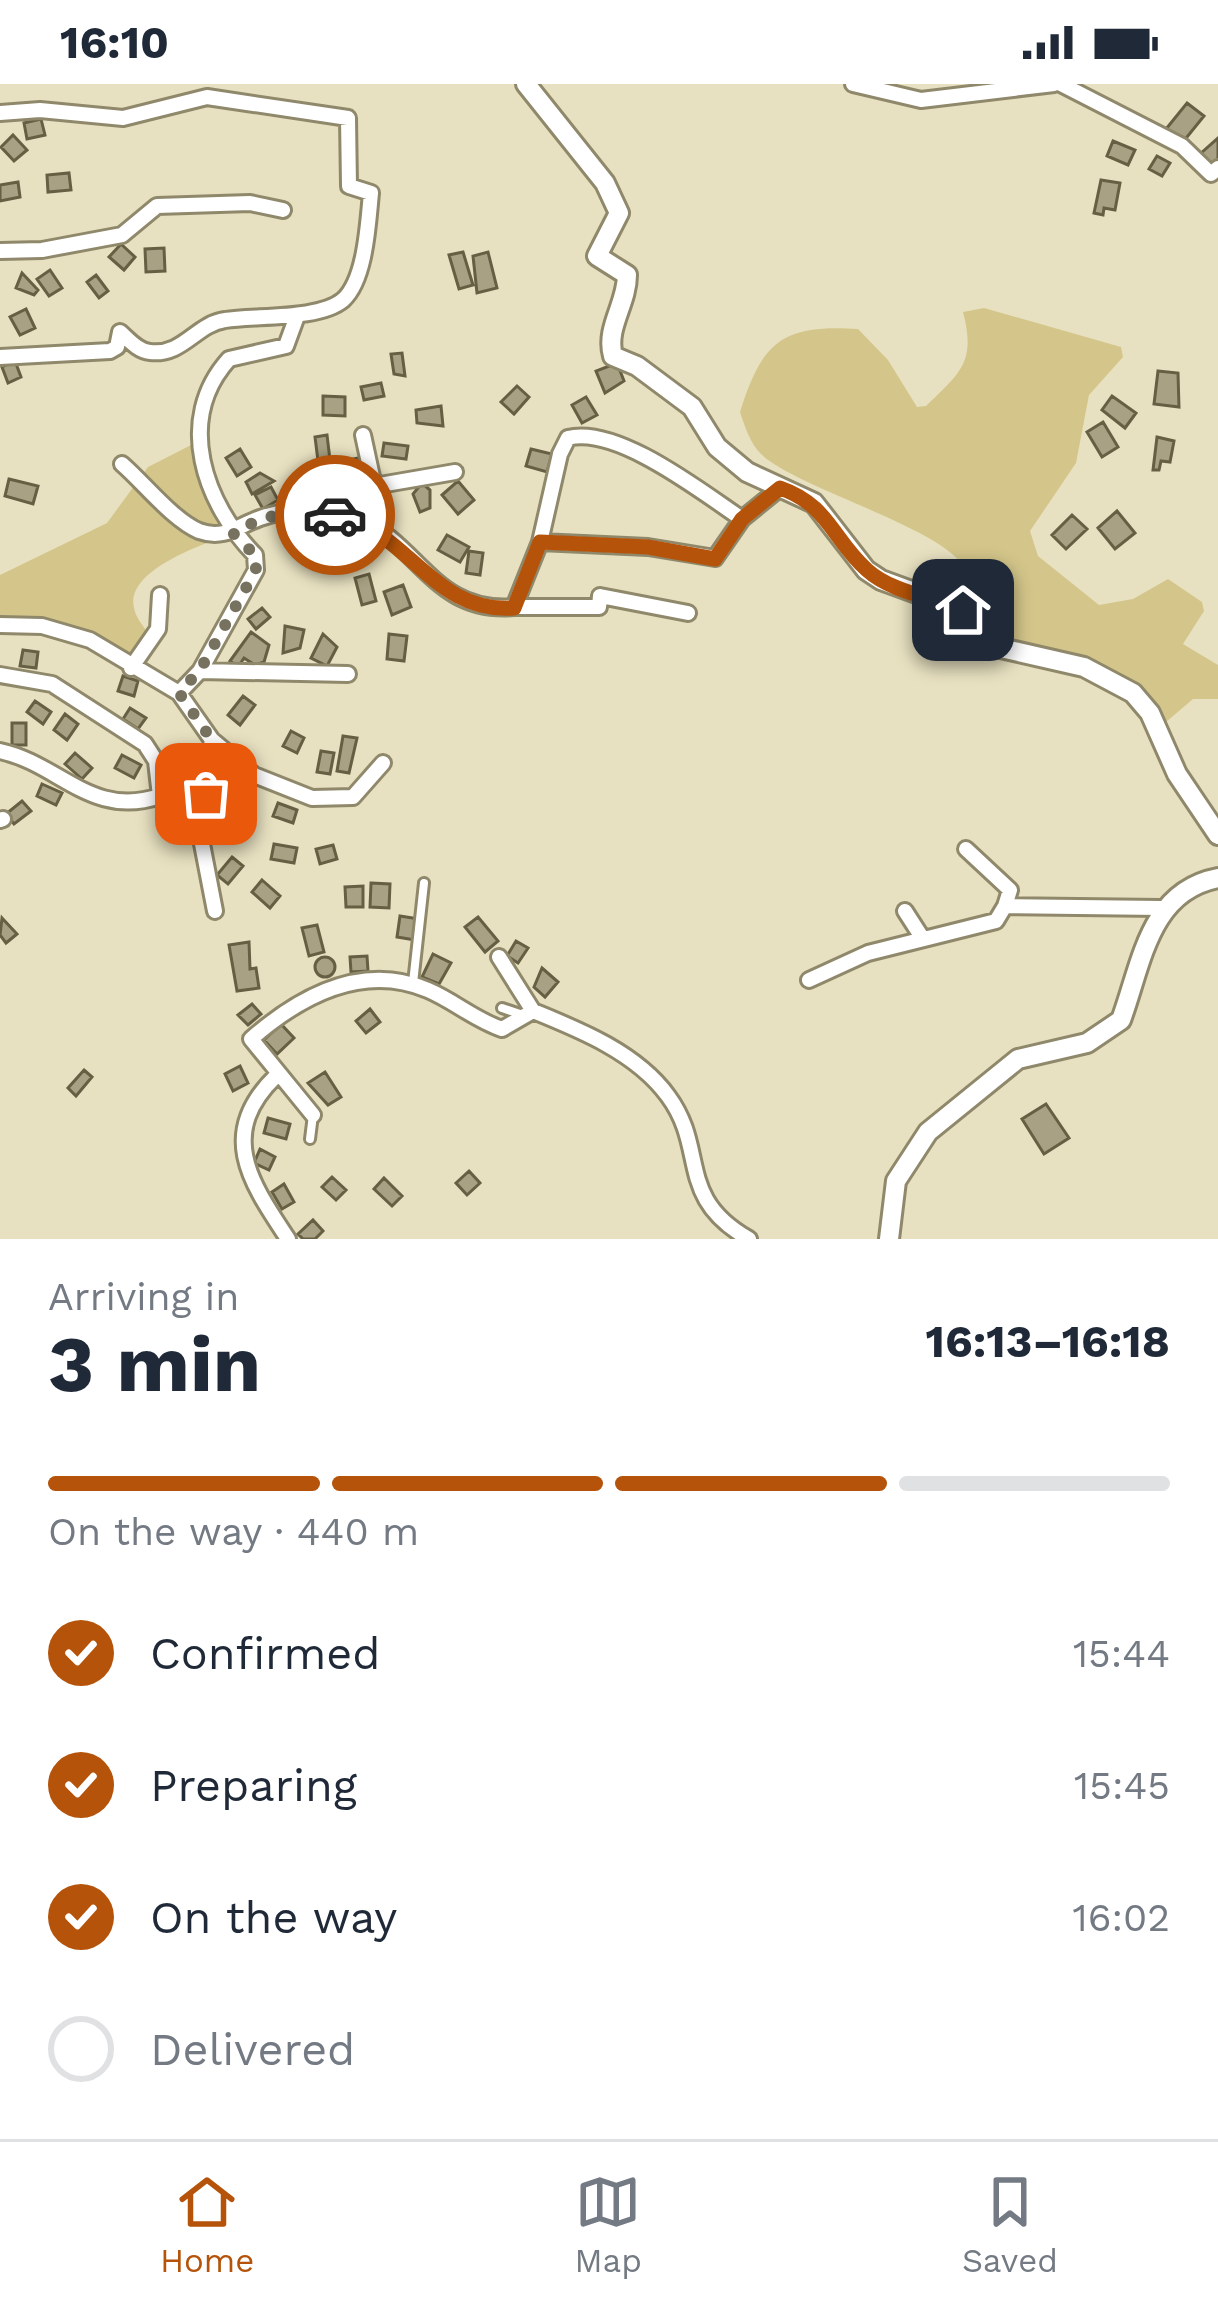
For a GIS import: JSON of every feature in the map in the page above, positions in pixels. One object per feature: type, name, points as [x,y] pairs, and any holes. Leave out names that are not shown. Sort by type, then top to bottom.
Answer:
[{"type":"street","points":[[526,84],[605,184],[619,213],[597,256],[627,275],[625,300],[615,316],[614,356],[637,366],[692,407],[726,455],[814,503],[866,570],[881,580],[963,610],[1001,648],[1084,667],[1132,693],[1150,712],[1177,774],[1215,826]]},
{"type":"street","points":[[853,84],[921,100],[1065,85],[1197,155],[1201,168],[1211,174],[1218,168]]},
{"type":"street","points":[[0,113],[40,110],[123,118],[207,90],[348,118],[349,186],[371,193],[362,253],[352,286],[341,302],[297,316],[223,320],[166,351],[149,352],[120,332],[110,351],[0,357]]},
{"type":"street","points":[[0,251],[42,250],[122,236],[157,206],[250,203],[283,210]]},
{"type":"street","points":[[179,693],[200,670],[256,570],[255,555],[219,515],[197,442],[200,409],[229,359],[286,346],[297,316]]},
{"type":"street","points":[[359,519],[372,512],[374,486],[363,435]]},
{"type":"street","points":[[514,608],[540,542],[568,438],[580,435],[667,468],[742,519]]},
{"type":"street","points":[[122,464],[197,530],[233,533],[259,519],[297,510],[359,519],[454,595],[485,610],[577,610],[598,607],[600,596],[613,596],[688,613]]},
{"type":"street","points":[[374,486],[454,472]]},
{"type":"street","points":[[540,542],[648,547],[715,559],[742,519],[780,488]]},
{"type":"street","points":[[131,668],[158,629],[160,595]]},
{"type":"street","points":[[0,625],[42,626],[90,640],[179,693],[212,740],[254,775],[312,798],[353,797],[383,764]]},
{"type":"street","points":[[200,670],[348,674]]},
{"type":"street","points":[[0,676],[52,684],[145,744],[155,761],[160,796]]},
{"type":"street","points":[[212,740],[206,794],[197,818],[214,911]]},
{"type":"street","points":[[0,751],[28,757],[78,792],[141,802],[160,796],[206,794]]},
{"type":"street","points":[[809,980],[868,953],[996,921],[1010,890],[966,849]]},
{"type":"street","points":[[889,1239],[896,1181],[928,1132],[1018,1059],[1088,1043],[1121,1020],[1161,908],[1177,893],[1218,878]]},
{"type":"street","points":[[1005,906],[1161,908]]},
{"type":"street","points":[[905,911],[923,939]]},
{"type":"street","points":[[499,957],[527,1012],[591,1035],[669,1096],[706,1207],[749,1239]]},
{"type":"street","points":[[313,1114],[276,1076],[250,1039],[288,1008],[328,988],[365,982],[413,985],[502,1029],[527,1012]]},
{"type":"street","points":[[276,1076],[253,1104],[245,1144],[246,1177],[288,1239]]},
{"type":"lane","points":[[413,985],[424,883]]},
{"type":"lane","points":[[502,1008],[527,1012]]},
{"type":"lane","points":[[310,1139],[313,1114]]},
{"type":"shaded area","points":[[984,308],[1121,347],[1123,357],[1089,395],[1076,463],[1030,531],[1038,556],[1099,605],[1133,599],[1168,579],[1202,602],[1204,611],[1183,644],[1218,665],[1218,699],[1193,699],[1159,728],[1133,693],[1001,648],[951,605],[966,575],[958,559],[909,528],[780,468],[754,445],[740,412],[757,368],[779,342],[811,330],[858,329],[888,360],[917,407],[926,406],[963,365],[968,343],[963,312]]},
{"type":"shaded area","points":[[197,442],[234,533],[170,560],[142,581],[134,608],[148,633],[131,668],[90,640],[0,625],[0,575],[107,523],[148,467]]},
{"type":"building","points":[[1187,103],[1204,116],[1183,142],[1166,129]]},
{"type":"building","points":[[41,119],[45,135],[27,139],[24,123]]},
{"type":"building","points":[[13,135],[27,150],[14,161],[1,147]]},
{"type":"building","points":[[1218,138],[1218,159],[1211,165],[1200,154]]},
{"type":"building","points":[[1113,141],[1135,150],[1128,165],[1107,156]]},
{"type":"building","points":[[1157,156],[1170,163],[1162,176],[1149,169]]},
{"type":"building","points":[[69,173],[71,190],[48,192],[47,175]]},
{"type":"building","points":[[1101,180],[1120,183],[1115,210],[1104,208],[1103,215],[1094,213]]},
{"type":"building","points":[[18,182],[20,197],[0,201],[0,185]]},
{"type":"building","points":[[121,244],[135,257],[124,270],[109,257]]},
{"type":"building","points":[[164,248],[165,271],[146,272],[145,249]]},
{"type":"building","points":[[463,252],[473,285],[459,289],[449,255]]},
{"type":"building","points":[[488,252],[497,288],[477,293],[473,256]]},
{"type":"building","points":[[50,270],[62,288],[49,296],[37,279]]},
{"type":"building","points":[[22,273],[38,290],[34,295],[16,288]]},
{"type":"building","points":[[96,275],[108,291],[99,298],[87,282]]},
{"type":"building","points":[[26,309],[35,328],[20,335],[10,317]]},
{"type":"building","points":[[402,353],[405,376],[394,374],[391,354]]},
{"type":"building","points":[[15,361],[21,377],[8,383],[2,367]]},
{"type":"building","points":[[617,363],[624,381],[605,393],[596,371]]},
{"type":"building","points":[[1158,371],[1178,373],[1179,407],[1154,404]]},
{"type":"building","points":[[381,383],[384,396],[364,400],[361,387]]},
{"type":"building","points":[[517,386],[529,397],[514,414],[501,402]]},
{"type":"building","points":[[323,396],[345,397],[345,416],[323,415]]},
{"type":"building","points":[[1112,396],[1136,413],[1125,428],[1102,410]]},
{"type":"building","points":[[586,397],[597,415],[582,423],[572,405]]},
{"type":"building","points":[[441,406],[443,426],[417,423],[416,410]]},
{"type":"building","points":[[1103,422],[1118,447],[1102,457],[1087,432]]},
{"type":"building","points":[[327,435],[330,460],[318,461],[315,437]]},
{"type":"building","points":[[1157,437],[1174,441],[1170,462],[1161,461],[1159,470],[1153,470]]},
{"type":"building","points":[[384,443],[408,446],[406,459],[382,456]]},
{"type":"building","points":[[240,449],[251,467],[237,476],[226,458]]},
{"type":"building","points":[[531,449],[552,454],[547,472],[526,466]]},
{"type":"building","points":[[363,457],[367,476],[345,480],[338,462]]},
{"type":"building","points":[[260,473],[274,481],[252,494],[246,482]]},
{"type":"building","points":[[9,479],[38,486],[33,504],[5,496]]},
{"type":"building","points":[[303,479],[328,480],[328,495],[303,494]]},
{"type":"building","points":[[458,481],[474,500],[458,514],[442,495]]},
{"type":"building","points":[[422,483],[430,490],[430,508],[420,512],[413,494]]},
{"type":"building","points":[[271,487],[278,500],[263,509],[255,495]]},
{"type":"building","points":[[1117,511],[1135,533],[1115,549],[1098,528]]},
{"type":"building","points":[[1072,515],[1087,529],[1066,549],[1052,535]]},
{"type":"building","points":[[447,535],[469,547],[460,562],[438,550]]},
{"type":"building","points":[[469,551],[483,553],[480,575],[466,573]]},
{"type":"building","points":[[369,574],[376,601],[362,605],[355,578]]},
{"type":"building","points":[[403,585],[411,607],[392,615],[384,592]]},
{"type":"building","points":[[262,608],[270,617],[256,629],[248,619]]},
{"type":"building","points":[[285,626],[304,630],[300,648],[283,653]]},
{"type":"building","points":[[251,632],[269,645],[264,662],[255,665],[244,658],[238,667],[230,661]]},
{"type":"building","points":[[323,634],[337,647],[327,666],[311,658]]},
{"type":"building","points":[[389,634],[407,636],[404,661],[387,659]]},
{"type":"building","points":[[23,650],[38,652],[36,668],[20,666]]},
{"type":"building","points":[[123,676],[138,681],[134,696],[118,691]]},
{"type":"building","points":[[243,696],[255,705],[240,725],[228,715]]},
{"type":"building","points":[[35,701],[51,712],[43,724],[27,712]]},
{"type":"building","points":[[130,708],[146,718],[138,729],[123,719]]},
{"type":"building","points":[[65,714],[78,724],[67,740],[54,730]]},
{"type":"building","points":[[12,723],[26,723],[26,745],[12,745]]},
{"type":"building","points":[[291,731],[304,738],[297,753],[283,746]]},
{"type":"building","points":[[343,736],[357,738],[349,773],[337,771]]},
{"type":"building","points":[[321,751],[334,753],[330,774],[317,772]]},
{"type":"building","points":[[75,753],[92,768],[82,779],[65,764]]},
{"type":"building","points":[[195,754],[199,773],[178,778],[174,758]]},
{"type":"building","points":[[122,755],[141,765],[134,778],[115,768]]},
{"type":"building","points":[[42,784],[62,793],[56,805],[37,796]]},
{"type":"building","points":[[22,801],[31,811],[14,824],[6,814]]},
{"type":"building","points":[[278,803],[297,810],[293,823],[273,816]]},
{"type":"building","points":[[274,844],[297,848],[294,863],[271,859]]},
{"type":"building","points":[[333,845],[337,859],[320,864],[316,849]]},
{"type":"building","points":[[232,857],[243,866],[228,884],[217,875]]},
{"type":"building","points":[[262,880],[280,896],[270,908],[252,892]]},
{"type":"building","points":[[371,883],[390,884],[389,908],[370,907]]},
{"type":"building","points":[[363,886],[363,907],[346,907],[345,887]]},
{"type":"building","points":[[400,916],[419,919],[415,940],[397,937]]},
{"type":"building","points":[[478,917],[498,941],[485,952],[465,927]]},
{"type":"building","points":[[2,918],[17,934],[6,943],[0,935]]},
{"type":"building","points":[[317,925],[324,952],[309,956],[302,928]]},
{"type":"building","points":[[516,941],[528,948],[518,963],[507,956]]},
{"type":"building","points":[[249,942],[250,969],[256,968],[259,988],[237,991],[229,945]]},
{"type":"building","points":[[433,954],[451,963],[439,984],[422,977]]},
{"type":"building","points":[[367,956],[368,971],[351,972],[350,957]]},
{"type":"building","points":[[325,957],[335,967],[325,977],[315,967]]},
{"type":"building","points":[[542,968],[558,982],[545,997],[534,987]]},
{"type":"building","points":[[252,1004],[261,1014],[248,1025],[238,1015]]},
{"type":"building","points":[[370,1009],[380,1022],[366,1033],[356,1021]]},
{"type":"building","points":[[281,1024],[294,1038],[277,1054],[264,1040]]},
{"type":"building","points":[[240,1066],[248,1083],[233,1091],[225,1074]]},
{"type":"building","points":[[84,1070],[92,1077],[76,1096],[68,1088]]},
{"type":"building","points":[[325,1072],[341,1097],[328,1105],[308,1083]]},
{"type":"building","points":[[1046,1104],[1069,1138],[1044,1154],[1022,1119]]},
{"type":"building","points":[[268,1118],[290,1124],[286,1139],[264,1133]]},
{"type":"building","points":[[260,1149],[275,1157],[269,1170],[254,1163]]},
{"type":"building","points":[[469,1171],[480,1183],[467,1195],[456,1183]]},
{"type":"building","points":[[332,1177],[346,1190],[336,1200],[322,1187]]},
{"type":"building","points":[[384,1178],[402,1196],[392,1206],[374,1189]]},
{"type":"building","points":[[284,1184],[294,1202],[282,1209],[272,1192]]},
{"type":"building","points":[[313,1220],[323,1231],[315,1239],[303,1239],[298,1234]]},
{"type":"way so far","points":[[206,794],[212,740],[179,693],[200,670],[256,570],[255,555],[233,533],[259,519],[297,510],[335,515]]},
{"type":"route","points":[[335,515],[359,519],[432,581],[485,610],[514,608],[540,542],[648,547],[715,559],[742,519],[780,488],[814,503],[866,570],[963,610]]}]
